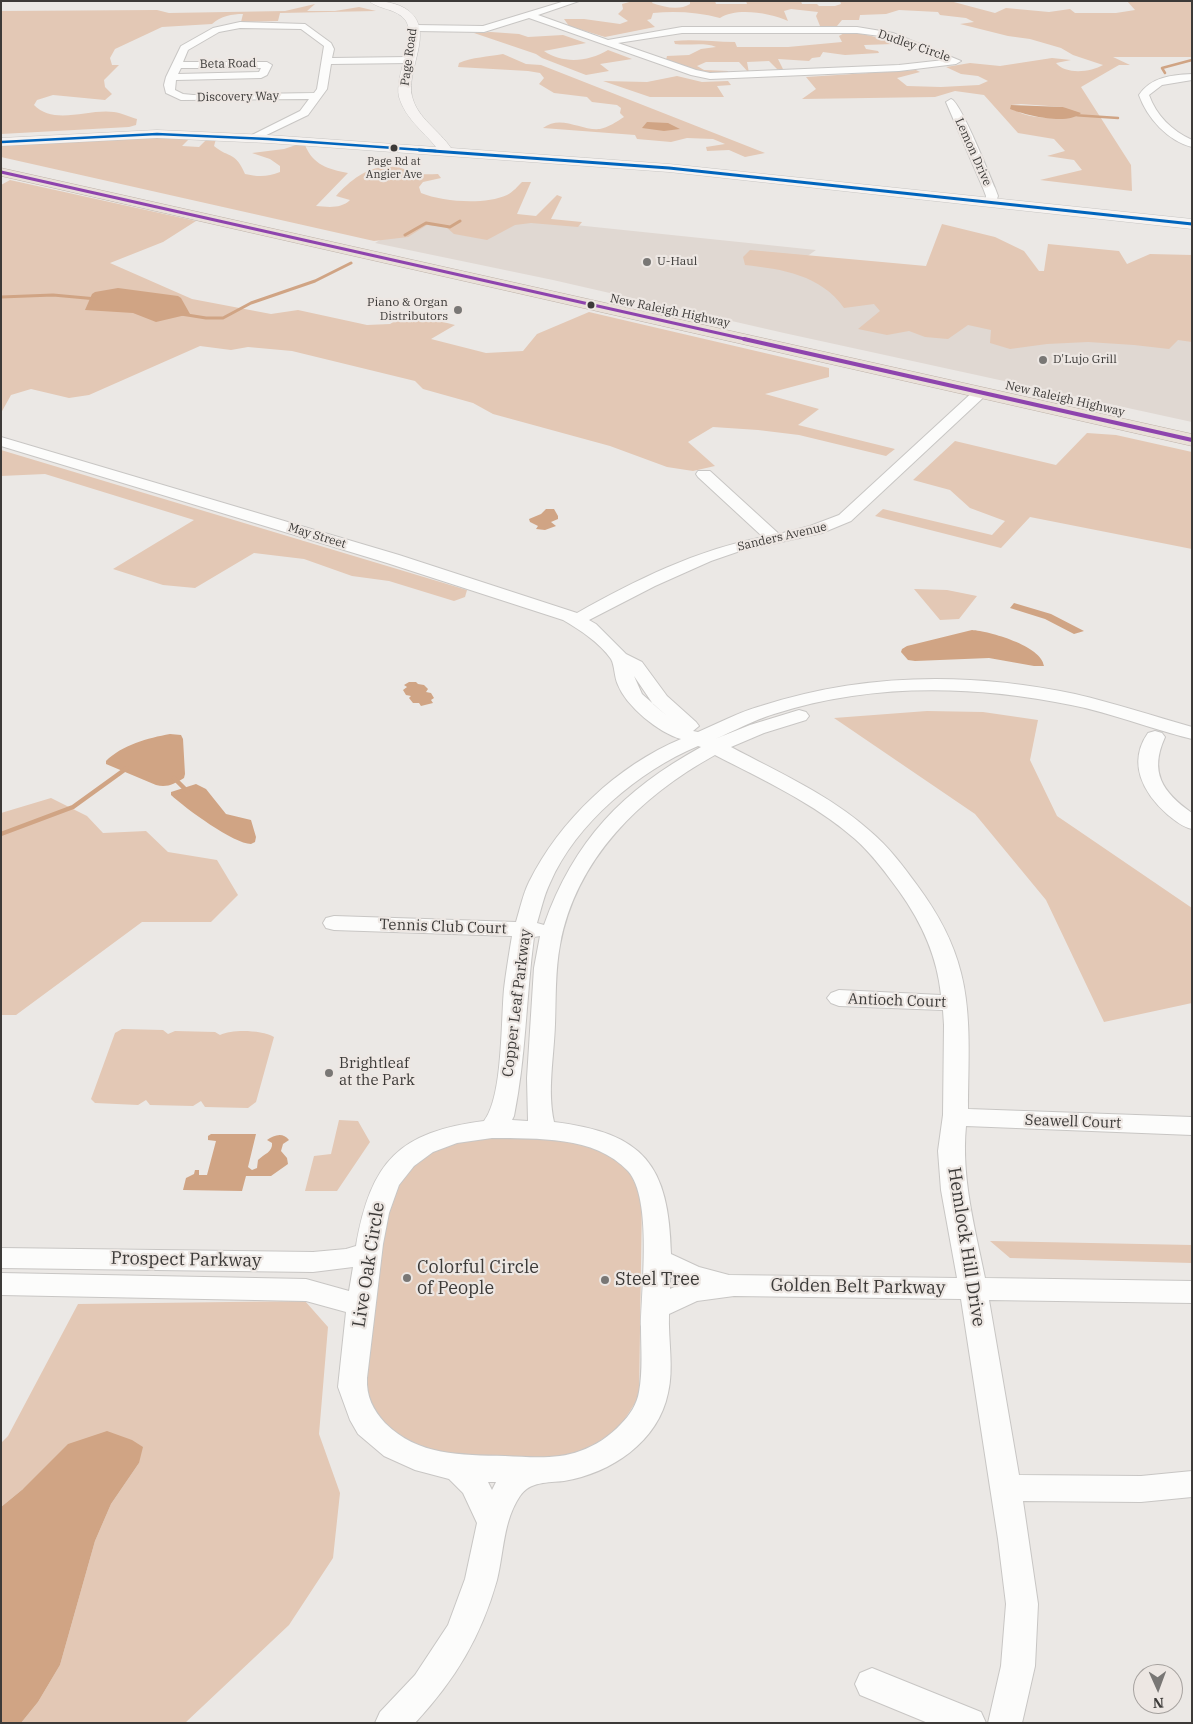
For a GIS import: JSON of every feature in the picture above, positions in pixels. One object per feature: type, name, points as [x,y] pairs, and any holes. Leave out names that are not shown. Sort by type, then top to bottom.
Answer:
[{"type":"highway","name":"New Raleigh Highway","points":[[1,162],[986,388],[1192,440]]},
{"type":"highway","name":"New Raleigh Highway","points":[[1,172],[880,370],[905,371],[1098,411],[1112,410],[1192,427]]},
{"type":"street","name":"Page Road","points":[[374,1],[406,13],[413,21],[415,28],[404,88],[407,103],[419,121],[447,153]]},
{"type":"street","points":[[415,28],[478,30],[575,1]]},
{"type":"street","name":"Dudley Circle","points":[[529,15],[694,73],[719,76],[900,68],[956,61],[890,35],[857,30],[682,30],[609,42]]},
{"type":"street","name":"Discovery Way","points":[[266,135],[304,113],[323,88],[328,45],[305,27],[290,24],[240,25],[216,30],[186,46],[171,77],[170,91],[185,98],[316,96]]},
{"type":"street","points":[[327,61],[409,60]]},
{"type":"street","name":"Beta Road","points":[[171,77],[261,75],[264,73],[267,64],[176,65]]},
{"type":"street","points":[[1192,78],[1162,82],[1148,89],[1144,95],[1146,101],[1168,131],[1192,144]]},
{"type":"street","name":"Lemon Drive","points":[[951,102],[989,188],[992,196],[991,202]]},
{"type":"street","points":[[1,142],[157,134],[266,135],[447,153],[669,168],[1192,224]]},
{"type":"street","name":"Sanders Avenue","points":[[577,620],[706,557],[775,538],[814,531],[830,526],[845,518],[986,388]]},
{"type":"street","name":"May Street","points":[[1,441],[402,562],[532,603],[577,620],[590,628],[620,658],[627,685],[634,697],[676,732],[706,743]]},
{"type":"street","points":[[704,474],[775,538]]},
{"type":"street","name":"Copper Leaf Parkway","points":[[543,1130],[539,1116],[545,989],[552,931],[566,889],[585,857],[607,828],[631,803],[706,743],[766,710],[825,694],[920,684],[969,685],[1018,690],[1075,700],[1192,733]]},
{"type":"street","name":"Copper Leaf Parkway","points":[[492,1129],[502,1116],[510,1075],[516,988],[524,929],[539,883],[558,851],[581,821],[608,794],[641,768],[706,743],[836,706],[877,700],[924,697],[1016,702],[1069,712],[1192,747]]},
{"type":"street","points":[[1155,737],[1149,748],[1146,763],[1150,780],[1159,795],[1192,823]]},
{"type":"street","name":"Hemlock Hill Drive","points":[[706,743],[827,808],[862,835],[888,861],[927,916],[939,939],[950,974],[956,1025],[955,1115],[951,1151],[954,1190],[973,1288],[1014,1539],[1022,1604],[1018,1666],[1005,1723]]},
{"type":"street","name":"Tennis Club Court","points":[[334,924],[552,931]]},
{"type":"street","name":"Antioch Court","points":[[839,998],[954,1003]]},
{"type":"street","name":"Seawell Court","points":[[955,1115],[976,1119],[1192,1126]]},
{"type":"street","name":"Live Oak Circle","points":[[492,1129],[543,1130],[566,1132],[596,1140],[616,1149],[636,1164],[646,1175],[653,1202],[658,1260],[654,1392],[642,1420],[626,1439],[595,1458],[571,1467],[530,1470],[457,1468],[421,1459],[390,1445],[372,1430],[360,1413],[352,1392],[360,1306],[381,1193],[391,1173],[407,1156],[432,1142],[454,1134],[492,1129]]},
{"type":"street","name":"Prospect Parkway","points":[[1,1258],[313,1262],[342,1259],[369,1252]]},
{"type":"street","name":"Golden Belt Parkway","points":[[658,1260],[692,1276],[734,1285]]},
{"type":"street","name":"Prospect Parkway","points":[[1,1284],[306,1290],[333,1296],[360,1306]]},
{"type":"street","name":"Golden Belt Parkway","points":[[656,1308],[693,1291],[734,1285],[1192,1292]]},
{"type":"street","points":[[457,1468],[474,1484],[492,1522]]},
{"type":"street","points":[[392,1723],[427,1686],[462,1633],[481,1579],[492,1522],[509,1486],[530,1470]]},
{"type":"street","points":[[1005,1488],[1141,1489],[1192,1484]]},
{"type":"street","points":[[872,1684],[969,1723]]},
{"type":"shaded area","points":[[633,1],[653,1],[652,3],[676,8],[690,4],[690,1],[715,1],[716,4],[747,4],[746,1],[801,1],[802,4],[835,6],[841,4],[840,1],[950,1],[995,13],[1006,8],[1049,12],[1070,9],[1075,13],[1116,13],[1135,10],[1127,1],[1192,1],[1192,57],[1113,57],[1130,65],[1119,65],[1081,87],[1131,165],[1132,191],[1040,180],[1082,170],[1074,160],[1047,156],[1065,151],[1054,139],[1018,133],[984,95],[955,91],[935,97],[802,99],[816,89],[806,77],[916,70],[920,72],[897,78],[907,86],[941,87],[979,85],[988,81],[978,76],[961,74],[946,67],[970,63],[1000,66],[1052,58],[1071,60],[1056,63],[1060,67],[1072,71],[1085,71],[1103,65],[1073,55],[1061,48],[1030,39],[1008,36],[960,24],[974,22],[966,18],[940,15],[938,12],[899,10],[886,14],[860,15],[859,20],[842,20],[837,26],[820,26],[816,16],[818,12],[791,9],[784,11],[788,21],[754,12],[735,13],[720,18],[686,12],[653,13],[651,19],[647,20],[655,27],[605,37],[569,26],[564,19],[584,19],[620,24],[628,21],[618,14],[623,9],[622,4]],"holes":[[[1011,105],[1063,107],[1078,116],[1056,118],[1029,116],[1015,110]]]},
{"type":"shaded area","points":[[315,4],[307,11],[335,11],[359,7],[376,11],[280,13],[278,21],[241,22],[243,14],[239,14],[223,17],[212,24],[162,27],[115,49],[110,58],[112,65],[119,65],[104,80],[105,87],[112,94],[105,100],[53,95],[37,100],[34,105],[42,111],[62,115],[104,111],[117,113],[137,119],[136,125],[129,127],[1,134],[1,11],[157,10],[169,13],[285,11]]},
{"type":"shaded area","points":[[846,32],[876,37],[893,44],[864,45],[866,49],[878,51],[879,53],[845,55],[823,52],[820,57],[812,58],[809,61],[778,59],[784,71],[777,69],[769,61],[747,62],[749,73],[739,62],[706,62],[697,66],[704,70],[728,71],[729,74],[712,73],[666,60],[667,56],[689,55],[701,49],[716,47],[675,44],[674,41],[735,42],[737,47],[788,47],[842,42],[839,36]]},
{"type":"shaded area","points":[[474,33],[519,34],[528,37],[563,35],[586,43],[544,51],[567,60],[584,59],[608,50],[632,59],[600,64],[609,71],[586,75],[536,54]]},
{"type":"shaded area","points":[[503,54],[526,64],[541,65],[765,153],[745,157],[729,150],[707,151],[706,147],[725,144],[713,139],[687,138],[671,142],[637,139],[635,135],[543,128],[550,124],[564,123],[600,129],[624,117],[620,113],[621,108],[617,105],[592,102],[587,97],[554,93],[539,84],[544,78],[540,73],[458,67],[459,63],[469,59]]},
{"type":"shaded area","points":[[677,76],[702,82],[728,81],[731,85],[717,86],[724,97],[650,97],[603,81],[647,82]]},
{"type":"shaded area","points":[[1011,105],[1063,107],[1081,113],[1067,119],[1046,118],[1010,109]]},
{"type":"shaded area","points":[[647,122],[668,123],[680,129],[664,131],[642,128]]},
{"type":"shaded area","points":[[124,137],[191,137],[182,146],[199,147],[208,138],[216,139],[214,146],[235,158],[245,174],[259,176],[280,172],[280,166],[270,159],[252,153],[305,145],[308,152],[317,162],[334,170],[348,173],[316,206],[334,207],[343,205],[350,200],[336,196],[350,182],[366,172],[384,167],[394,167],[418,174],[438,174],[441,178],[423,182],[419,187],[421,193],[441,199],[476,201],[498,198],[509,194],[522,182],[531,182],[517,214],[536,216],[557,195],[562,197],[551,219],[582,222],[578,227],[531,223],[515,225],[487,240],[454,234],[446,227],[427,225],[408,237],[374,241],[1,157],[1,144]]},
{"type":"shaded area","points":[[10,180],[196,221],[163,242],[110,263],[192,299],[271,314],[298,310],[367,325],[390,324],[408,313],[455,325],[431,339],[486,353],[523,351],[537,334],[589,312],[829,368],[829,377],[765,394],[819,409],[798,425],[895,449],[886,456],[799,435],[713,427],[688,442],[715,466],[693,471],[667,467],[610,446],[493,414],[473,403],[423,389],[415,381],[292,351],[248,347],[231,350],[200,346],[89,395],[69,398],[31,389],[11,395],[1,413],[1,185]]},
{"type":"shaded area","points":[[431,210],[816,250],[789,269],[1192,334],[1192,422],[784,333],[553,280],[375,243]]},
{"type":"shaded area","points":[[942,224],[995,237],[1024,251],[1039,271],[1044,271],[1048,244],[1119,251],[1127,264],[1150,254],[1192,255],[1192,342],[1178,340],[1169,349],[1088,342],[1047,344],[1010,349],[990,343],[991,330],[968,325],[948,339],[925,337],[909,331],[887,335],[858,329],[880,311],[874,304],[844,308],[835,297],[812,281],[787,272],[745,265],[743,257],[750,250],[926,266]]},
{"type":"shaded area","points":[[118,288],[178,296],[190,314],[156,322],[133,313],[85,310],[92,294],[95,292]]},
{"type":"shaded area","points":[[1087,433],[1116,435],[1192,452],[1192,549],[1030,517],[1001,548],[875,516],[883,509],[992,535],[1005,521],[970,508],[950,490],[913,480],[955,441],[1056,465]]},
{"type":"shaded area","points":[[1,450],[467,590],[465,597],[454,601],[389,581],[352,576],[304,559],[254,553],[195,588],[163,585],[113,569],[194,520],[45,474],[1,476]]},
{"type":"shaded area","points":[[546,509],[554,509],[558,519],[551,522],[556,526],[545,530],[536,529],[538,526],[530,522],[529,519],[541,514]]},
{"type":"shaded area","points":[[914,589],[947,590],[977,596],[959,619],[940,620]]},
{"type":"shaded area","points":[[1014,603],[1051,614],[1084,631],[1074,634],[1045,619],[1010,608]]},
{"type":"shaded area","points":[[972,630],[990,633],[1025,646],[1041,659],[1044,666],[989,658],[915,661],[908,660],[901,652],[907,646]]},
{"type":"shaded area","points":[[409,682],[424,685],[428,689],[426,692],[431,693],[434,698],[431,700],[433,703],[421,706],[419,703],[413,703],[409,698],[411,696],[406,695],[403,690],[407,687],[404,685]]},
{"type":"shaded area","points":[[927,711],[983,712],[1038,720],[1030,760],[1057,816],[1192,908],[1192,1003],[1104,1022],[1046,900],[975,814],[834,718]]},
{"type":"shaded area","points":[[170,734],[181,735],[183,739],[185,774],[184,778],[174,784],[167,786],[156,785],[106,764],[106,761],[112,755],[127,746]]},
{"type":"shaded area","points":[[196,784],[206,789],[226,814],[251,820],[256,837],[255,842],[251,844],[243,842],[222,832],[171,795],[171,792]]},
{"type":"shaded area","points":[[51,798],[87,816],[103,833],[146,831],[168,852],[217,860],[238,895],[211,922],[142,922],[16,1015],[1,1015],[1,813]]},
{"type":"shaded area","points":[[122,1029],[163,1030],[168,1034],[175,1031],[215,1032],[220,1035],[247,1031],[274,1037],[256,1102],[248,1108],[205,1107],[201,1101],[193,1106],[150,1105],[146,1100],[138,1105],[95,1103],[91,1099],[115,1033]]},
{"type":"shaded area","points":[[339,1120],[358,1121],[370,1142],[337,1191],[305,1191],[314,1156],[331,1154]]},
{"type":"shaded area","points":[[211,1134],[256,1134],[248,1167],[252,1170],[257,1168],[258,1160],[271,1149],[272,1143],[267,1140],[281,1135],[287,1137],[289,1140],[283,1144],[281,1151],[287,1158],[288,1164],[271,1176],[246,1176],[242,1191],[183,1190],[186,1178],[194,1174],[195,1170],[199,1170],[199,1175],[207,1175],[216,1141],[208,1140],[208,1136]]},
{"type":"shaded area","points":[[482,1137],[562,1139],[601,1149],[617,1158],[630,1172],[642,1197],[639,1397],[619,1428],[586,1450],[559,1458],[504,1461],[412,1450],[372,1417],[363,1363],[392,1185],[425,1151]]},
{"type":"shaded area","points":[[990,1241],[1192,1245],[1192,1263],[1010,1258]]},
{"type":"shaded area","points":[[305,1301],[328,1327],[319,1434],[340,1493],[333,1558],[289,1625],[185,1723],[21,1723],[38,1702],[60,1665],[95,1541],[111,1504],[139,1463],[23,1489],[1,1507],[1,1443],[8,1436],[78,1304]]},
{"type":"shaded area","points":[[107,1431],[132,1440],[143,1447],[139,1463],[111,1504],[95,1541],[60,1665],[38,1702],[21,1723],[1,1723],[1,1507],[23,1489],[68,1444]]},
{"type":"waterway","points":[[1165,73],[1162,68],[1192,60]]},
{"type":"waterway","points":[[1073,115],[1118,118]]},
{"type":"waterway","points":[[405,235],[426,223],[450,227],[460,221]]},
{"type":"waterway","points":[[181,314],[206,318],[223,318],[251,303],[315,281],[351,263]]},
{"type":"waterway","points":[[1,297],[53,295],[97,299]]},
{"type":"waterway","points":[[1,834],[73,807],[127,768]]},
{"type":"waterway","points":[[174,778],[187,791]]},
{"type":"transit line","points":[[2,142],[157,134],[268,139],[669,168],[1192,224]]},
{"type":"transit line","points":[[1,172],[1192,440]]},
{"type":"place","name":"Page Rd at Angier Ave","points":[[394,148]]},
{"type":"place","name":"U-Haul","points":[[647,262]]},
{"type":"place","name":"Piano & Organ Distributors","points":[[458,310]]},
{"type":"place","name":"D'Lujo Grill","points":[[1043,360]]},
{"type":"place","name":"Brightleaf at the Park","points":[[329,1073]]},
{"type":"place","name":"Colorful Circle of People","points":[[407,1278]]},
{"type":"place","name":"Steel Tree","points":[[605,1280]]}]
